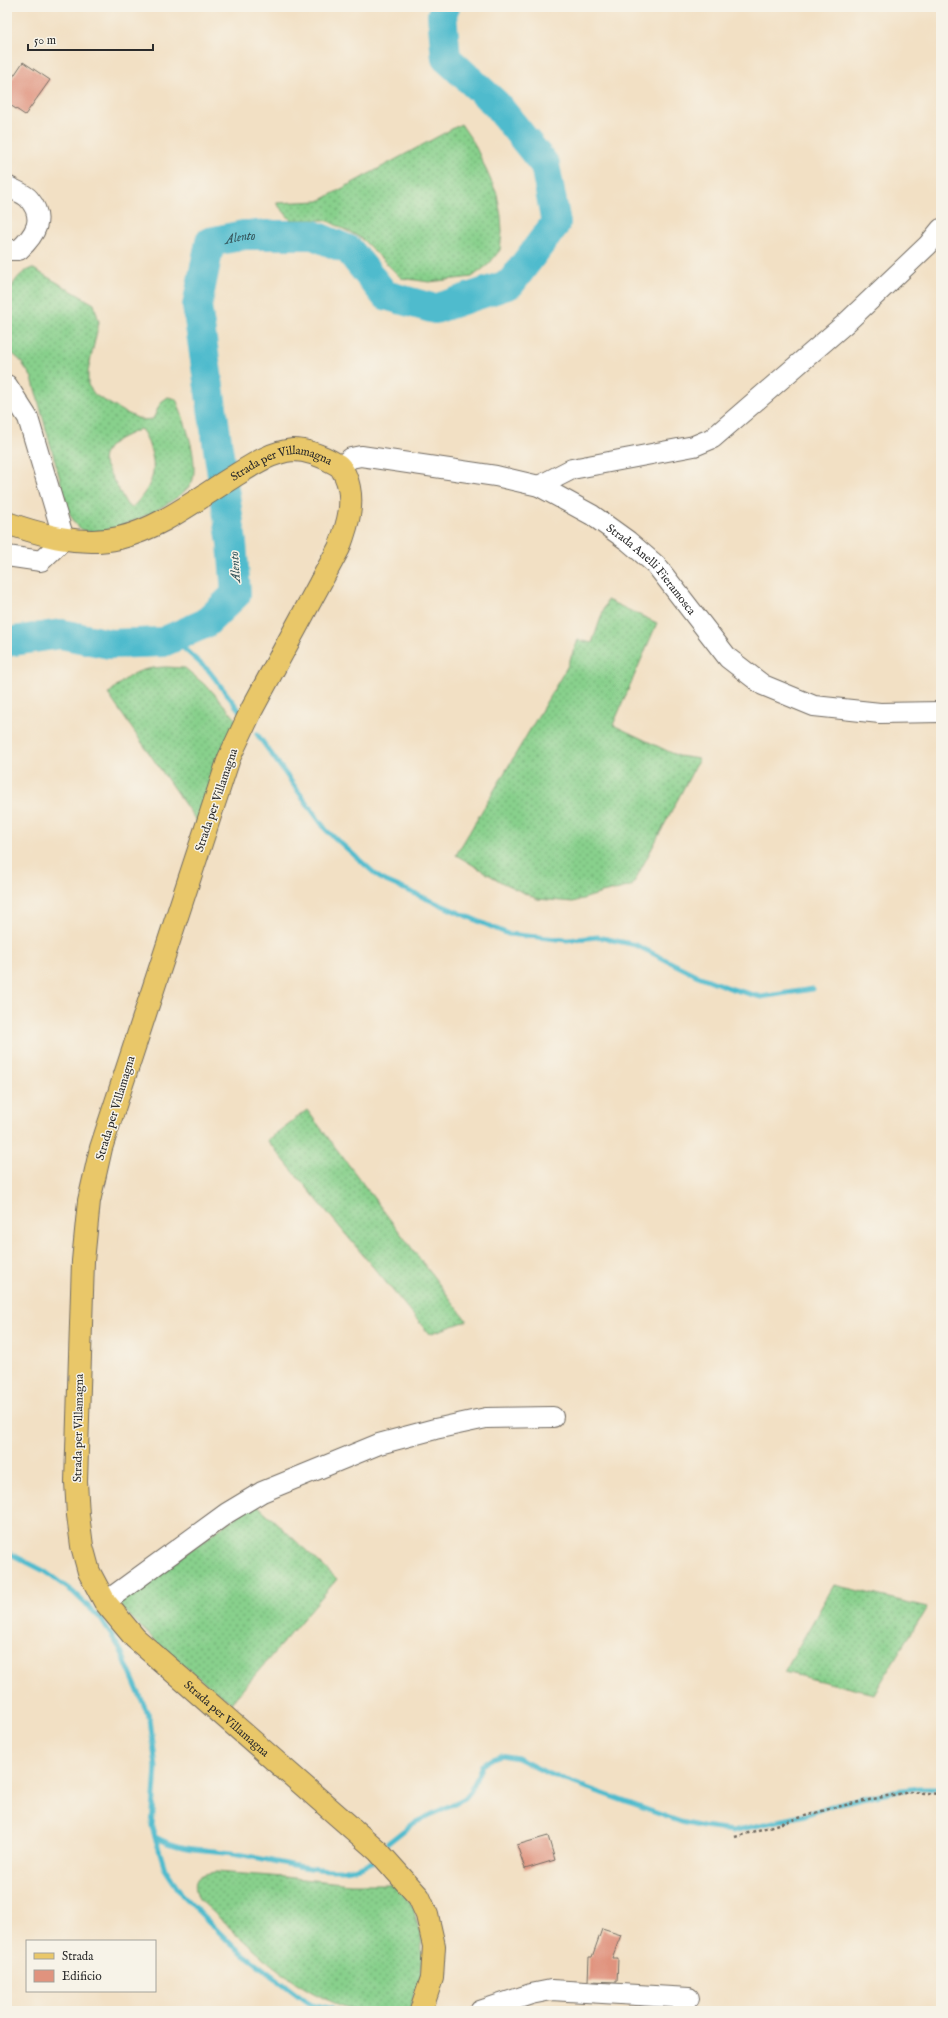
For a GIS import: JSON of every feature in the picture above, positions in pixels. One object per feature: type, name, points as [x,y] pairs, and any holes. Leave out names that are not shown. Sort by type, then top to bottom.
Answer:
[{"type":"main road","name":"Strada per Villamagna","points":[[7,523],[30,531],[64,539],[87,541],[118,538],[149,528],[253,464],[275,454],[295,450],[322,456],[341,466],[350,486],[351,508],[347,527],[338,548],[252,709],[229,758],[101,1148],[89,1201],[83,1261],[76,1482],[82,1546],[89,1572],[106,1602],[135,1638],[378,1851],[419,1897],[427,1915],[434,1946],[432,1978],[421,2011]]},
{"type":"street","points":[[7,186],[28,198],[34,208],[37,224],[32,237],[19,250],[7,250]]},
{"type":"street","points":[[538,486],[572,469],[694,446],[714,438],[846,323],[928,245],[941,229]]},
{"type":"street","points":[[7,385],[28,418],[64,539],[41,561],[7,556]]},
{"type":"street","name":"Strada Anelli Fieramosca","points":[[341,466],[351,458],[361,456],[496,476],[538,486],[592,515],[628,541],[650,560],[728,658],[764,685],[814,706],[880,713],[941,712]]},
{"type":"street","points":[[106,1602],[227,1513],[262,1492],[379,1444],[428,1431],[486,1418],[553,1417]]},
{"type":"street","points":[[480,2011],[531,1994],[551,1990],[688,1998]]},
{"type":"path","points":[[734,1837],[832,1808],[887,1796],[910,1792],[941,1794]]},
{"type":"green space","points":[[461,124],[474,143],[497,194],[501,216],[502,232],[500,250],[489,264],[472,277],[429,282],[401,278],[361,238],[326,220],[291,220],[276,203],[319,201]]},
{"type":"green space","points":[[32,268],[94,304],[99,322],[88,371],[88,385],[95,395],[122,411],[142,420],[153,419],[161,402],[168,397],[176,399],[192,449],[194,459],[193,479],[188,488],[162,507],[127,524],[95,532],[85,531],[73,520],[69,512],[32,378],[20,360],[7,349],[6,314],[10,291],[22,274]],"holes":[[[140,429],[147,438],[152,455],[153,472],[144,493],[132,508],[127,505],[103,461],[104,454],[111,445]]]},
{"type":"green space","points":[[607,600],[657,623],[613,725],[678,756],[699,759],[632,886],[573,902],[537,899],[503,883],[456,855],[567,667],[578,640],[592,643]]},
{"type":"green space","points":[[166,667],[185,668],[211,690],[241,725],[202,829],[108,694],[128,677],[140,671]]},
{"type":"green space","points":[[307,1110],[467,1321],[429,1334],[267,1140]]},
{"type":"green space","points":[[255,1503],[337,1579],[231,1703],[158,1643],[118,1603]]},
{"type":"green space","points":[[834,1585],[927,1607],[874,1694],[784,1672]]},
{"type":"green space","points":[[216,1872],[350,1884],[396,1884],[413,1907],[422,1942],[421,1976],[409,2011],[366,2012],[336,2004],[314,1993],[273,1966],[199,1899],[195,1887],[197,1880],[204,1875]]},
{"type":"building","points":[[23,62],[50,80],[25,115],[7,103],[7,86]]},
{"type":"building","points":[[548,1836],[555,1860],[525,1869],[517,1845]]},
{"type":"building","points":[[602,1929],[621,1935],[612,1958],[618,1958],[617,1982],[588,1981],[589,1957],[592,1957]]},
{"type":"waterway","name":"Alento","points":[[7,642],[61,634],[110,644],[163,642],[206,623],[236,594],[232,543],[197,306],[210,242],[244,235],[313,235],[349,250],[385,295],[435,309],[510,284],[556,223],[545,165],[496,104],[446,58],[442,15],[445,7]]},
{"type":"waterway","points":[[172,638],[209,671],[243,715]]},
{"type":"waterway","points":[[257,734],[326,830],[381,879],[508,934],[567,940],[598,937],[636,945],[698,976],[732,989],[761,997],[813,989]]},
{"type":"waterway","points":[[7,1552],[44,1571],[73,1592],[100,1618],[119,1647],[150,1719],[156,1767],[152,1827],[165,1869],[182,1895],[232,1945],[308,2003],[340,2011]]},
{"type":"waterway","points":[[388,1843],[412,1824],[465,1798],[471,1791],[482,1765],[501,1755],[517,1758],[549,1774],[681,1822],[733,1831],[805,1815],[836,1804],[894,1791],[918,1788],[941,1788]]},
{"type":"waterway","points":[[155,1837],[186,1848],[227,1852],[316,1869],[347,1870],[358,1868],[372,1862]]}]
